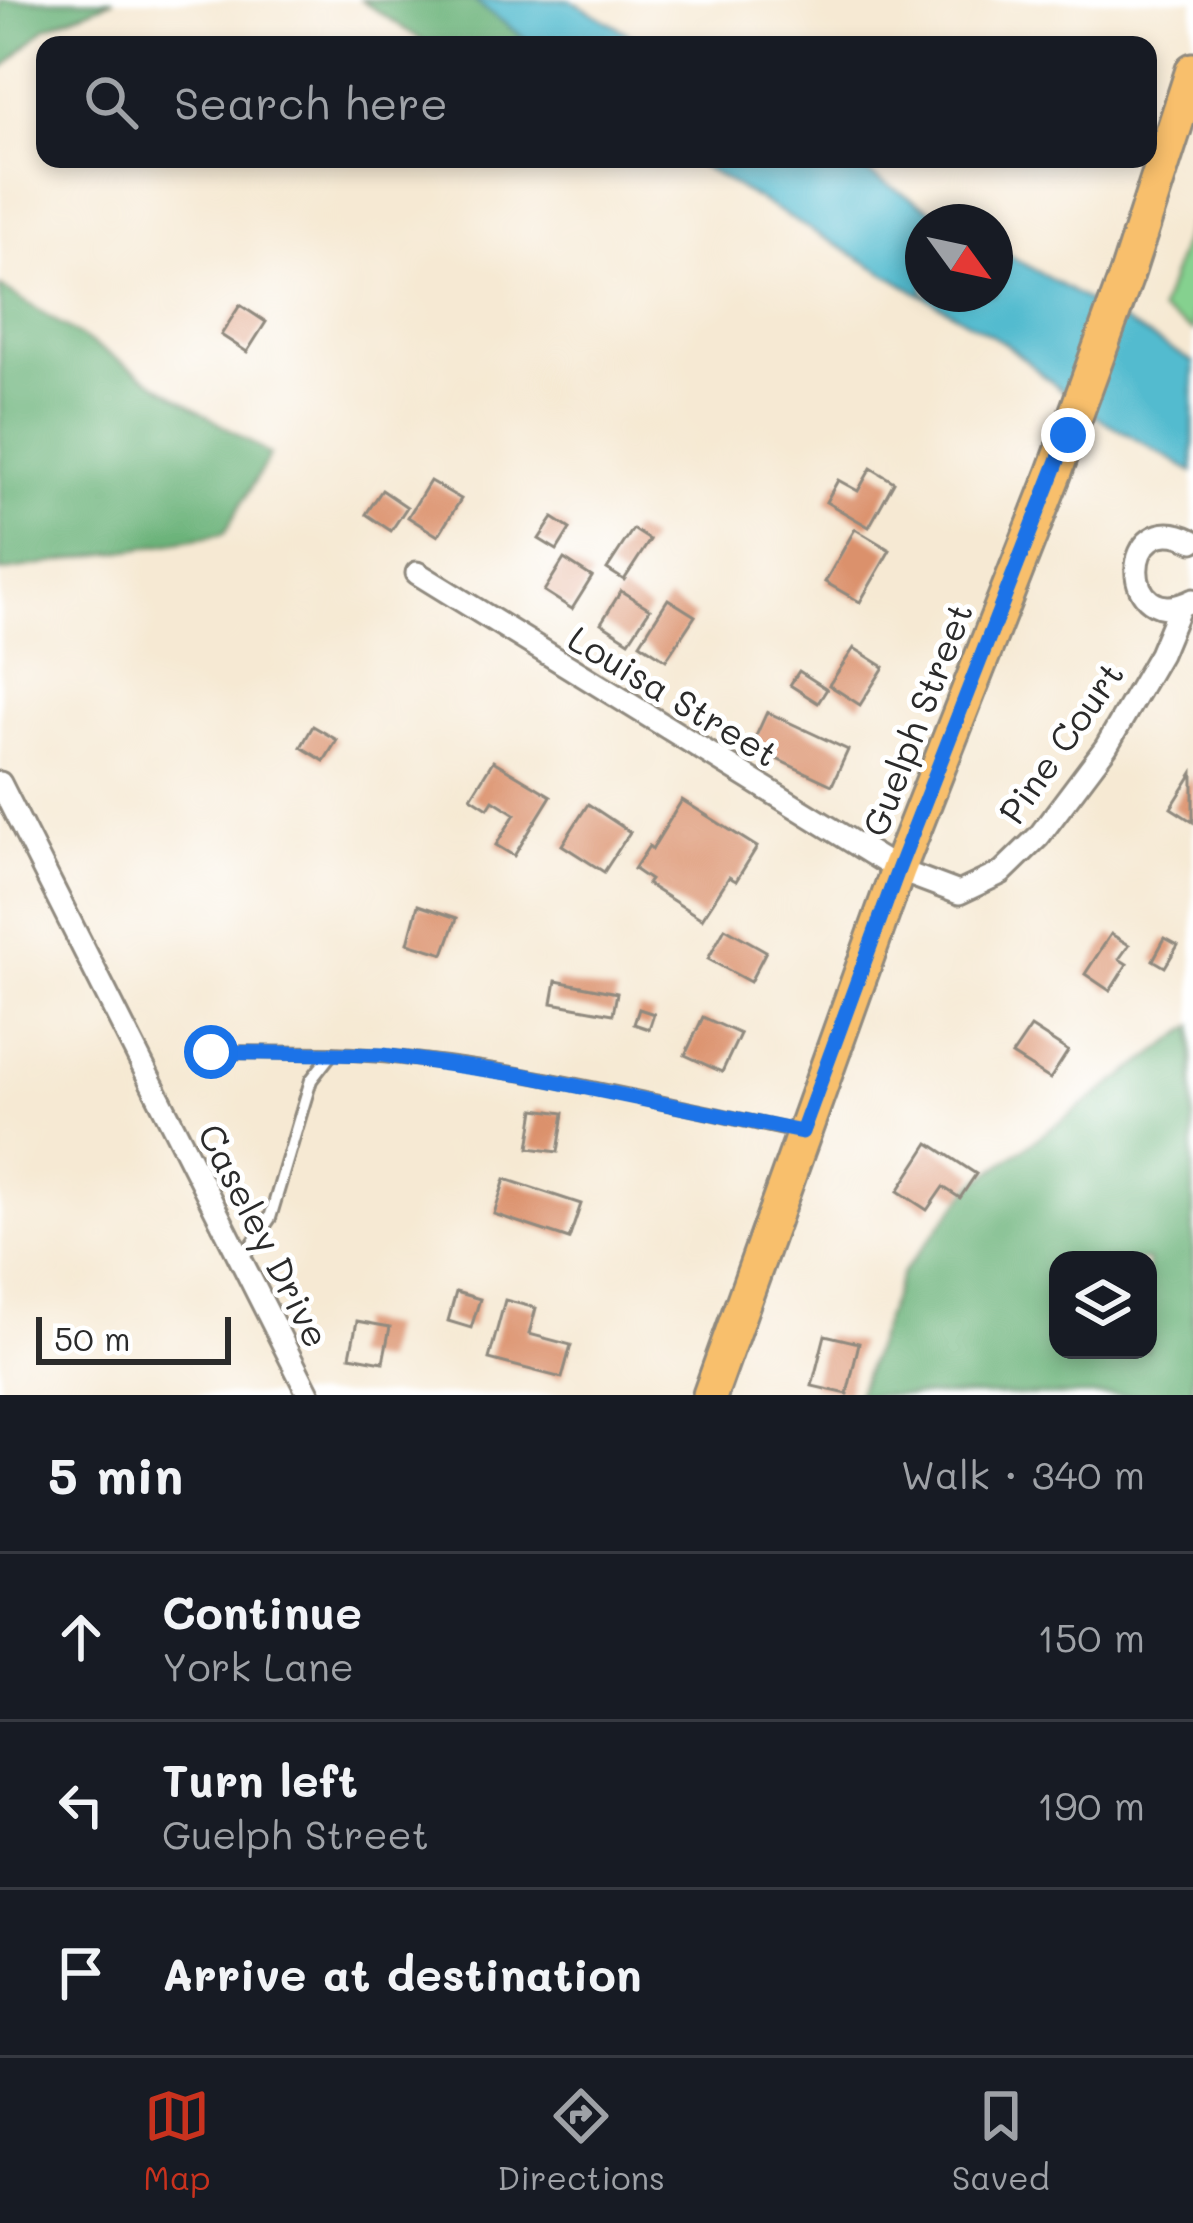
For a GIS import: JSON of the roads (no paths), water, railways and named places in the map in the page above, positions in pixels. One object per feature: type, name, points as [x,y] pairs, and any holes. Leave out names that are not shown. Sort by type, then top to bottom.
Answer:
[{"type":"main road","name":"Guelph Street","points":[[710,1395],[898,870],[1127,274],[1193,70]]},
{"type":"street","name":"Pine Court","points":[[1186,603],[1168,607],[1146,597],[1135,576],[1136,564],[1140,552],[1158,536],[1182,535],[1193,541]]},
{"type":"street","name":"Louisa Street","points":[[417,573],[898,870]]},
{"type":"street","name":"Pine Court","points":[[898,870],[959,893],[1000,873],[1039,836],[1106,747],[1186,603]]},
{"type":"street","name":"Caseley Drive","points":[[0,783],[309,1395]]},
{"type":"lane","points":[[211,1052],[383,1055],[523,1075],[802,1132]]},
{"type":"lane","points":[[242,1260],[270,1218],[310,1080],[332,1053]]},
{"type":"water","points":[[473,0],[571,0],[633,36],[522,36]]},
{"type":"water","points":[[704,168],[859,168],[921,204],[905,204],[905,285]]},
{"type":"water","points":[[1013,257],[1193,362],[1193,472],[1082,408],[1006,344],[951,312],[1013,312]]}]
